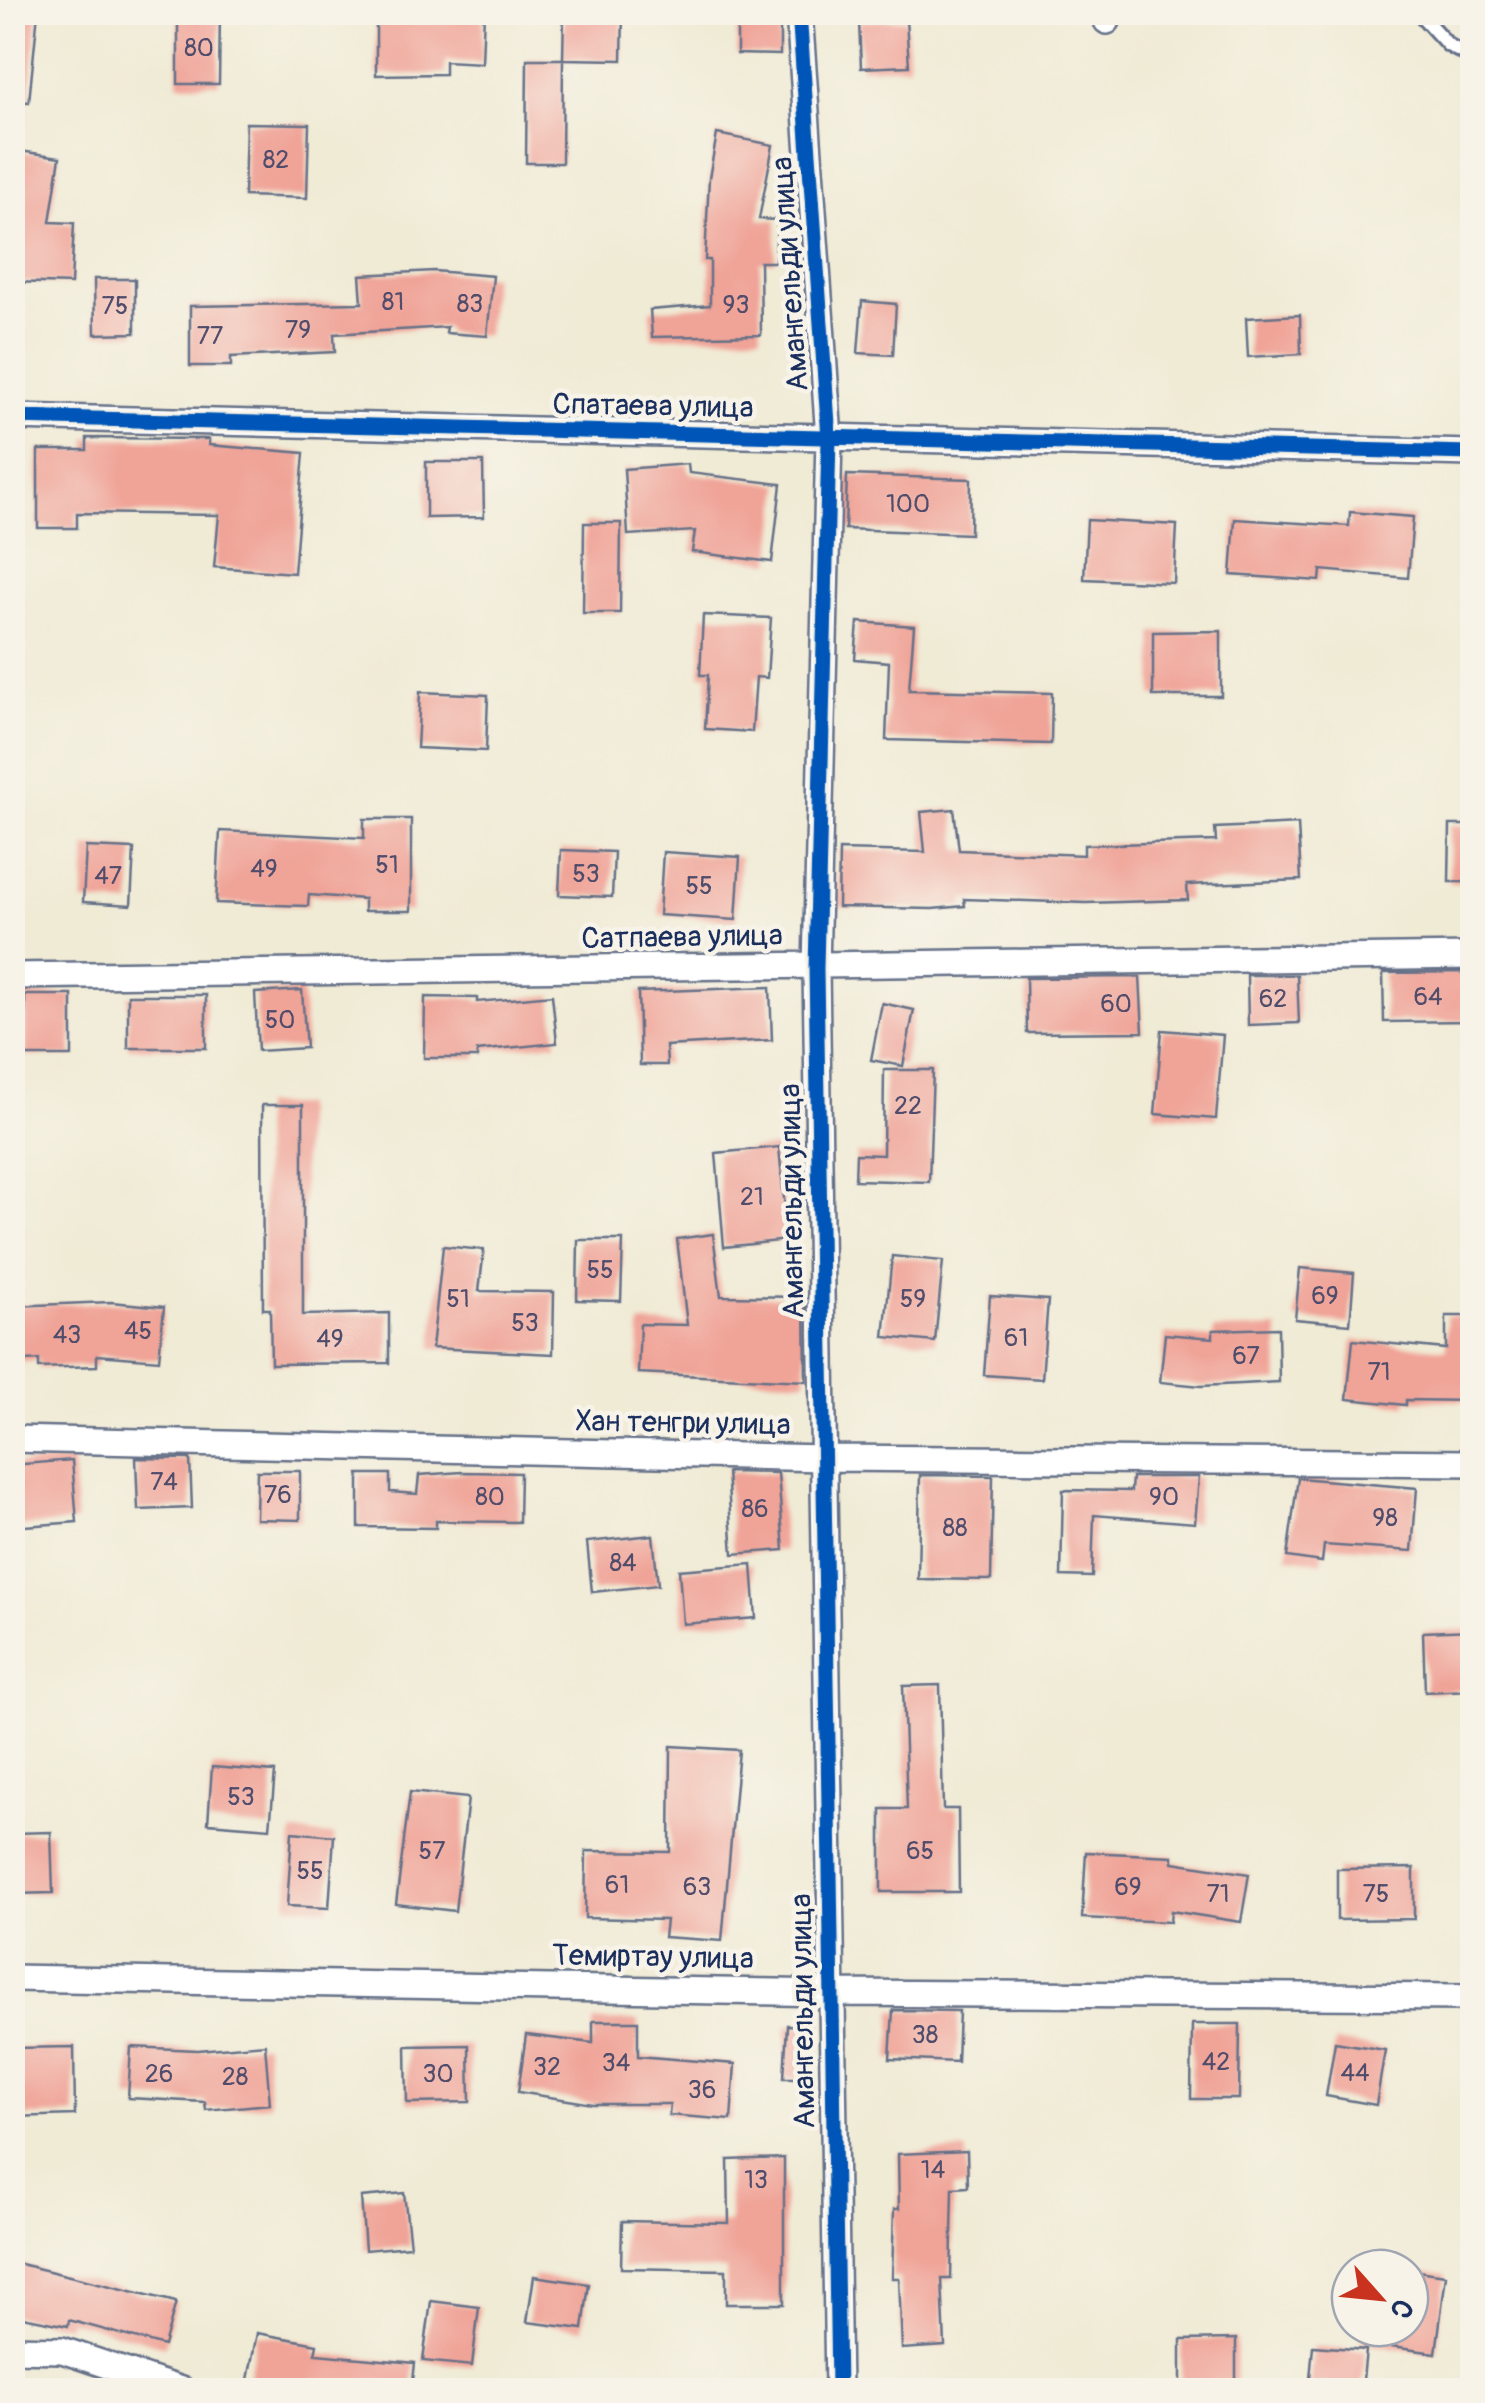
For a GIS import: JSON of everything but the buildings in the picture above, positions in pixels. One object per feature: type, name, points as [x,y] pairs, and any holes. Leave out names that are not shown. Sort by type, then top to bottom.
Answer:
[{"type":"street","name":"Амангельди улица","points":[[799,12],[829,438],[816,969],[838,2390]]},
{"type":"street","name":"Спатаева улица","points":[[12,416],[1472,453]]},
{"type":"street","name":"Сатпаева улица","points":[[12,976],[816,969],[1472,956]]},
{"type":"street","name":"Хан тенгри улица","points":[[12,1440],[824,1458],[1472,1463]]},
{"type":"street","name":"Темиртау улица","points":[[12,1978],[830,1993],[1472,1997]]},
{"type":"street","points":[[12,2349],[62,2350],[181,2390]]},
{"type":"lane","points":[[1418,12],[1448,45],[1472,58]]},
{"type":"cycle path","points":[[799,12],[829,438],[816,969],[838,2390]]},
{"type":"cycle path","points":[[12,417],[1472,453]]}]
